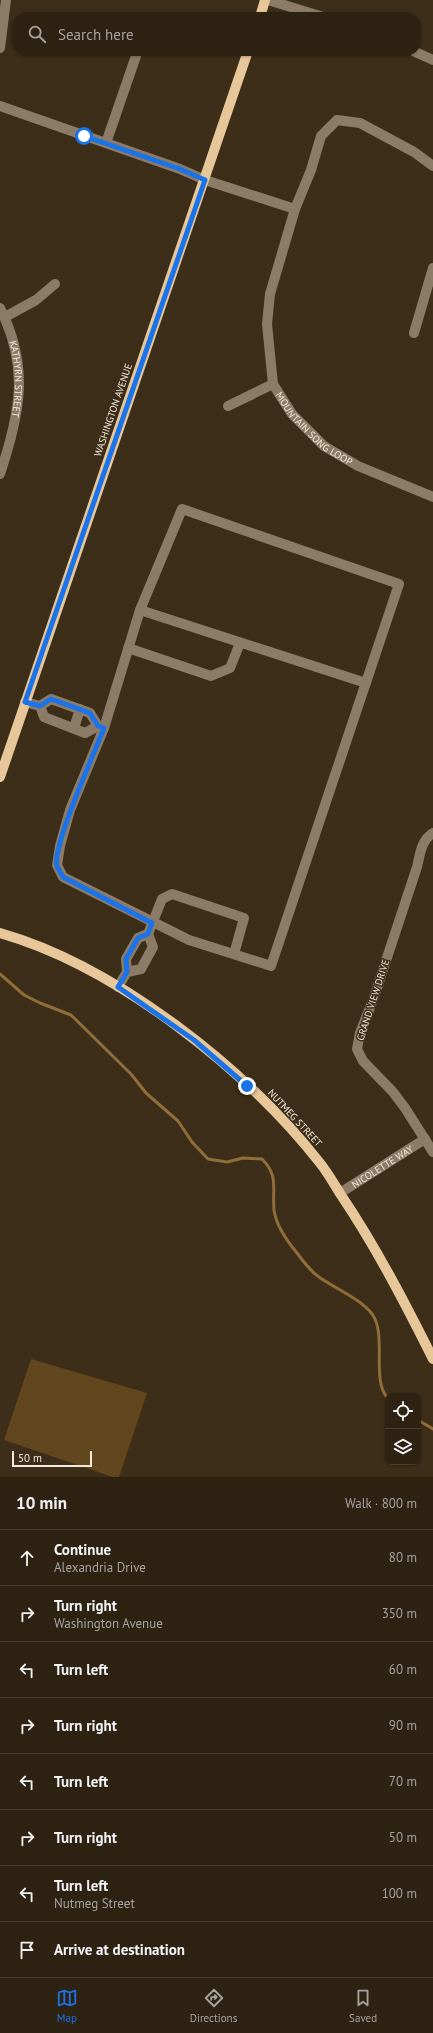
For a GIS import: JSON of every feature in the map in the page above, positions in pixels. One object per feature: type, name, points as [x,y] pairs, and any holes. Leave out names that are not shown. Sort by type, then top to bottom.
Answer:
[{"type":"main road","points":[[262,12],[267,0]]},
{"type":"main road","name":"WASHINGTON AVENUE","points":[[0,777],[246,56]]},
{"type":"main road","name":"NUTMEG STREET","points":[[0,933],[21,939],[62,957],[118,987],[194,1040],[247,1086],[289,1127],[321,1164],[356,1217],[405,1301],[433,1359]]},
{"type":"street","points":[[0,48],[6,0]]},
{"type":"street","points":[[267,0],[307,12]]},
{"type":"street","points":[[421,55],[433,60]]},
{"type":"street","points":[[106,143],[136,56]]},
{"type":"street","points":[[0,106],[180,169],[205,180],[294,209]]},
{"type":"street","name":"MOUNTAIN SONG LOOP","points":[[433,166],[414,152],[360,123],[337,120],[321,136],[311,170],[294,209],[270,294],[267,324],[273,384],[292,414],[324,446],[358,466],[433,497]]},
{"type":"street","points":[[414,333],[433,268]]},
{"type":"street","points":[[2,312],[36,300],[55,284]]},
{"type":"street","name":"KATHYRN STREET","points":[[0,474],[20,401],[19,376],[15,347],[2,312]]},
{"type":"street","points":[[228,406],[273,384]]},
{"type":"street","points":[[182,509],[399,584],[271,966],[189,940],[152,923],[63,877],[57,865],[60,846],[70,810],[101,727],[128,648],[140,610],[182,509]]},
{"type":"street","points":[[140,610],[366,683]]},
{"type":"street","points":[[128,648],[210,676],[230,668],[240,643]]},
{"type":"street","points":[[25,702],[40,706],[51,699],[90,713],[101,727]]},
{"type":"street","points":[[40,706],[44,717],[85,733],[101,727]]},
{"type":"street","points":[[74,728],[80,709]]},
{"type":"street","name":"GRAND VIEW DRIVE","points":[[433,833],[428,836],[421,848],[417,867],[373,1000],[360,1033],[357,1048],[363,1061],[393,1092],[433,1152]]},
{"type":"street","points":[[127,972],[140,970],[147,958],[153,947],[148,934],[152,923],[162,899],[172,894],[244,918],[234,954]]},
{"type":"street","points":[[118,987],[127,972],[126,959],[138,938],[148,934]]},
{"type":"street","points":[[132,949],[147,958]]},
{"type":"street","name":"NICOLETTE WAY","points":[[340,1193],[425,1139]]},
{"type":"shaded area","points":[[31,1359],[147,1393],[119,1477],[113,1477],[4,1440]]},
{"type":"waterway","points":[[0,974],[24,995],[71,1015],[131,1074],[146,1093],[178,1121],[192,1142],[208,1159],[227,1162],[243,1158],[262,1159],[271,1171],[273,1177],[275,1216],[282,1233],[289,1243],[304,1263],[316,1275],[358,1301],[371,1313],[375,1319],[379,1339],[379,1372],[385,1394]]},
{"type":"waterway","points":[[421,1422],[433,1429]]},
{"type":"route","points":[[84,136],[180,169],[205,180],[25,702],[40,706],[51,699],[90,713],[98,726],[104,728],[70,810],[60,846],[57,865],[63,877],[152,923],[148,934],[138,938],[126,959],[127,972],[118,987],[194,1040],[247,1086]]}]
